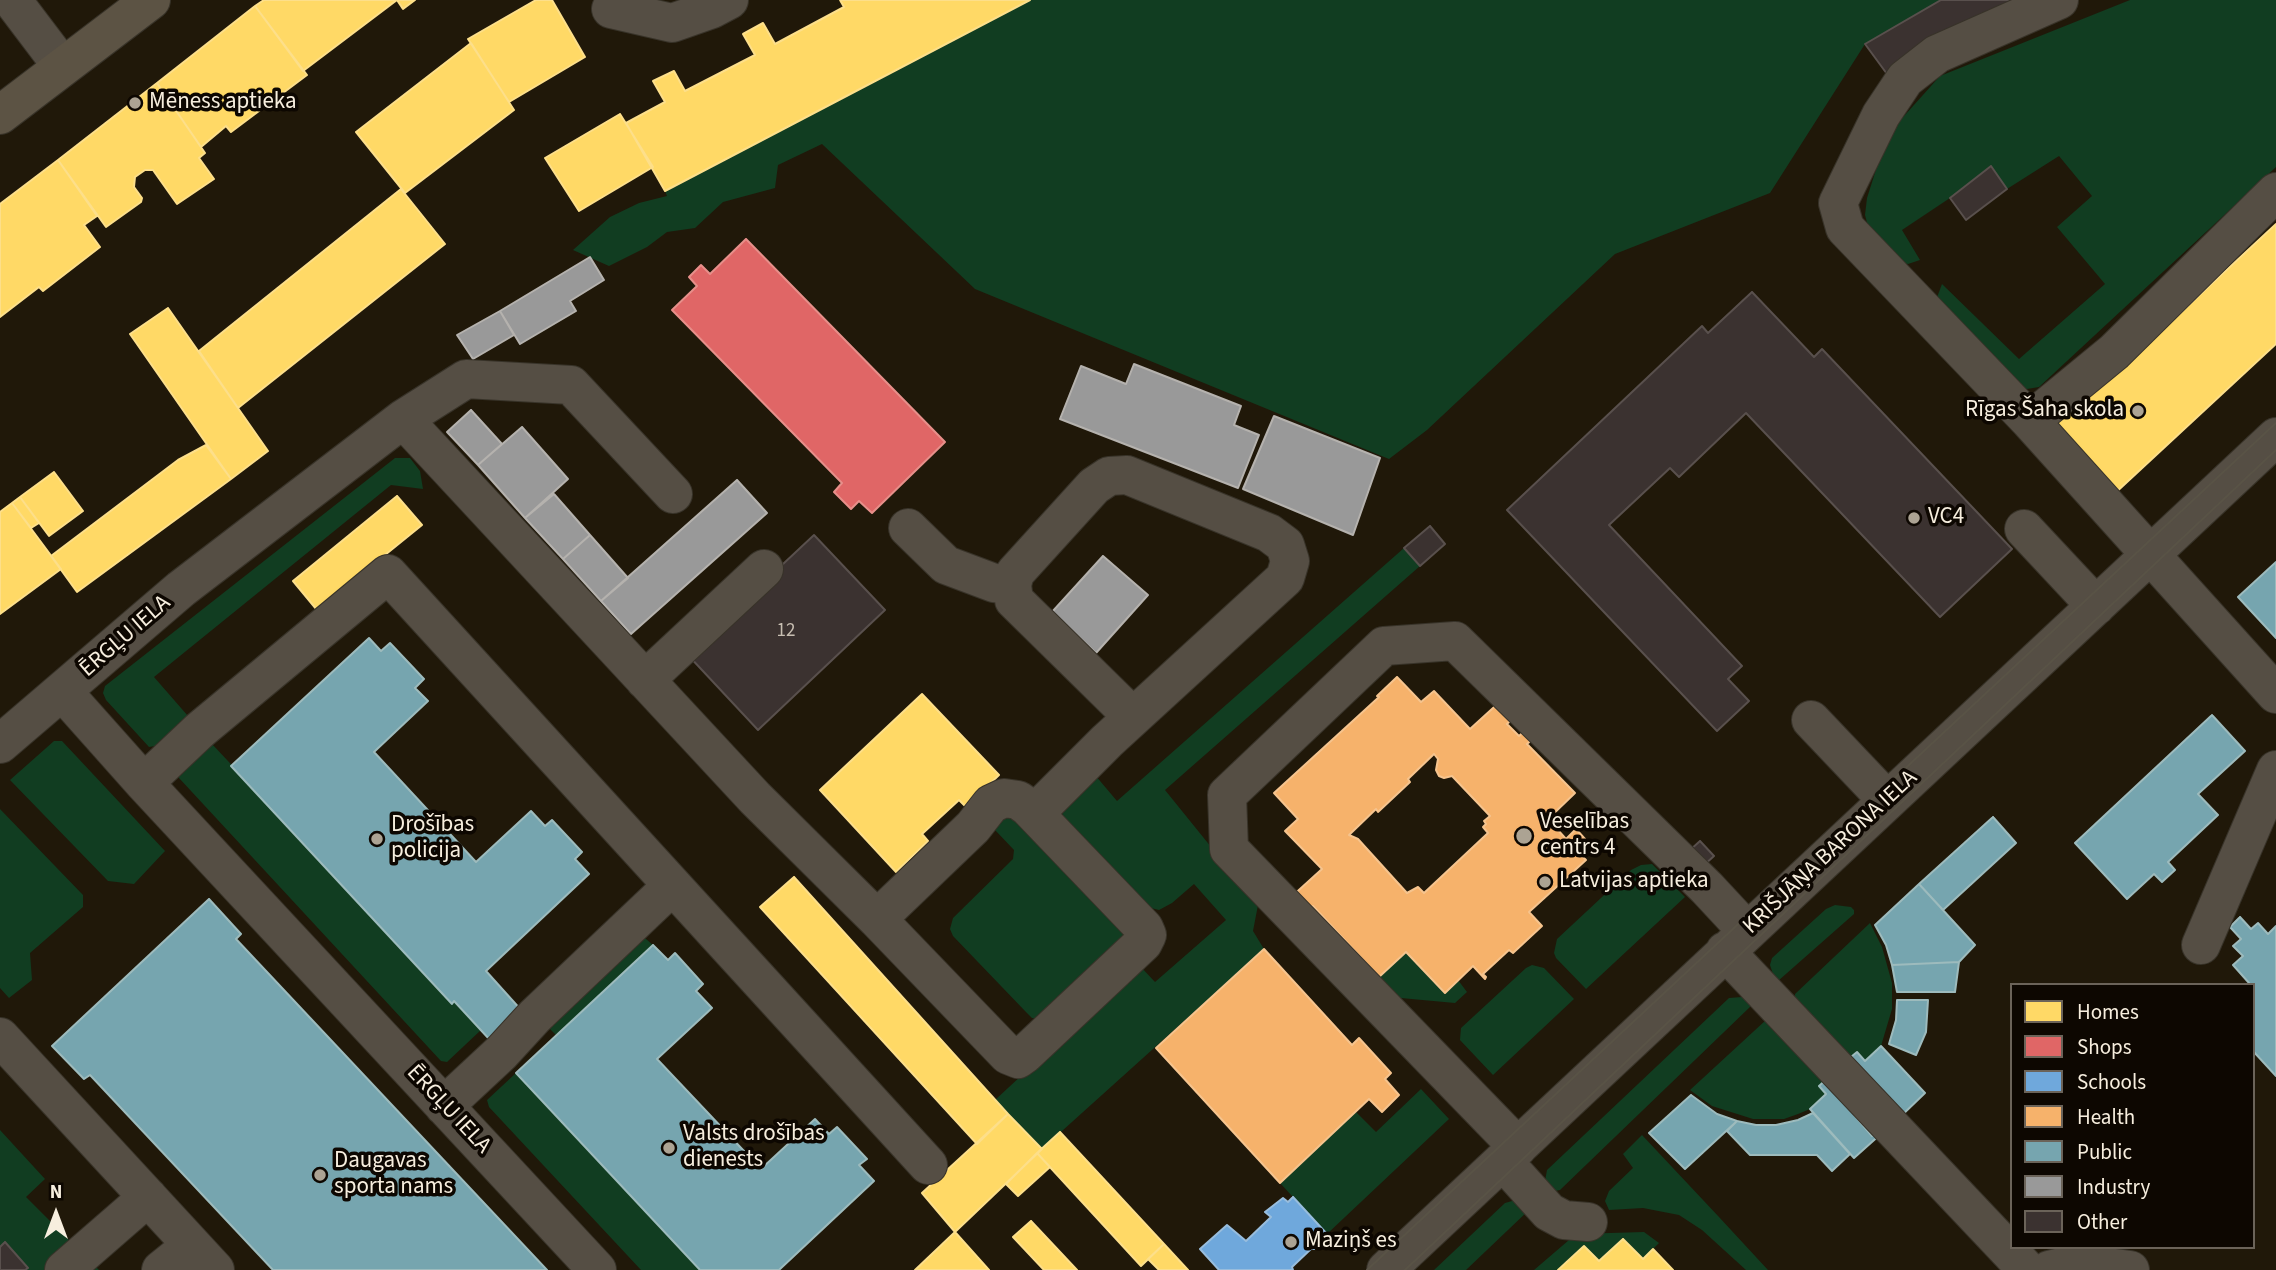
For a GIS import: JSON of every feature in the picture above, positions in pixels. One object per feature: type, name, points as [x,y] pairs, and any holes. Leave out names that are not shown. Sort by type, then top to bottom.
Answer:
[{"type":"highway","points":[[0,114],[151,0]]},
{"type":"street","points":[[12,0],[62,66]]},
{"type":"street","points":[[611,9],[672,23],[729,0]]},
{"type":"street","points":[[2059,0],[1937,54],[1905,79],[1881,115],[1838,203],[1845,228],[2030,421],[2276,694]]},
{"type":"street","points":[[2030,421],[2114,352],[2276,192]]},
{"type":"street","name":"ĒRGĻU IELA","points":[[597,1270],[144,783],[63,692],[181,589],[403,419],[466,379],[570,385],[673,494]]},
{"type":"street","points":[[403,419],[755,798],[877,919],[1007,1055],[1018,1059],[1143,943],[1147,935],[1144,928],[1035,813],[1018,800],[1004,798],[991,804],[973,827],[877,919]]},
{"type":"street","name":"KRIŠJĀŅA BARONA IELA","points":[[1386,1270],[2276,436]]},
{"type":"street","points":[[1035,813],[1133,717],[1285,578],[1290,561],[1285,545],[1269,533],[1127,475],[1109,476],[1094,486],[1015,573],[1012,585],[1014,600],[1133,717]]},
{"type":"street","points":[[908,528],[946,565],[994,583],[1012,585]]},
{"type":"street","points":[[2024,529],[2096,606]]},
{"type":"street","points":[[645,680],[764,569]]},
{"type":"street","points":[[144,783],[200,730],[388,574],[928,1165]]},
{"type":"street","points":[[1588,1222],[1564,1220],[1549,1212],[1511,1154],[1229,849],[1227,795],[1384,646],[1455,640],[1707,888],[1736,941],[2026,1270]]},
{"type":"street","points":[[0,744],[63,692]]},
{"type":"street","points":[[1811,720],[1887,800]]},
{"type":"street","points":[[2201,945],[2276,770]]},
{"type":"street","points":[[444,1106],[672,886]]},
{"type":"street","points":[[0,1037],[204,1257],[161,1270]]},
{"type":"street","points":[[64,1270],[148,1197]]},
{"type":"street","points":[[2049,1270],[2078,1263],[2130,1270]]},
{"type":"green space","points":[[1030,0],[1941,0],[1865,44],[1770,193],[1615,254],[1427,430],[1389,459],[975,289],[822,144],[778,165],[775,188],[723,202],[695,228],[667,232],[647,247],[609,266],[573,250],[610,217],[639,203],[667,196],[665,191]]},
{"type":"green space","points":[[2130,0],[2276,0],[2276,167],[2039,387],[2027,389],[2014,386],[1933,308],[1942,284],[2019,359],[2105,284],[2057,227],[2092,196],[2059,156],[2007,189],[1990,166],[1950,198],[1902,230],[1920,260],[1908,264],[1892,261],[1869,230],[1865,215],[1867,198],[1887,135],[1940,76]]},
{"type":"green space","points":[[395,458],[410,458],[420,471],[423,489],[391,485],[154,677],[188,716],[155,746],[149,747],[106,700],[103,693],[105,686]]},
{"type":"green space","points":[[1404,548],[1420,566],[1165,790],[1258,905],[1253,931],[1264,949],[1042,1149],[995,1100],[1140,966],[1155,982],[1226,920],[1194,884],[1172,903],[1159,910],[1143,906],[1069,829],[1062,814],[1067,802],[1095,775],[1117,801]]},
{"type":"green space","points":[[54,741],[62,741],[165,851],[134,884],[108,881],[10,780]]},
{"type":"green space","points":[[212,744],[481,1030],[447,1062],[441,1061],[179,778],[179,773]]},
{"type":"green space","points":[[0,809],[83,895],[83,907],[30,953],[32,980],[9,998],[0,988]]},
{"type":"green space","points":[[1010,811],[1128,938],[1039,1019],[1032,1018],[1025,1011],[953,936],[950,929],[953,918],[1013,859],[1014,850],[995,830],[995,825]]},
{"type":"green space","points":[[1652,864],[1685,897],[1586,989],[1556,958],[1554,953],[1557,939],[1631,870]]},
{"type":"green space","points":[[1835,905],[1851,907],[1854,914],[1778,981],[1770,965],[1772,958],[1826,909]]},
{"type":"green space","points":[[1313,906],[1379,977],[1406,952],[1445,993],[1458,980],[1467,992],[1455,1003],[1379,996],[1304,915]]},
{"type":"green space","points":[[1870,923],[1882,947],[1892,983],[1892,1009],[1881,1046],[1865,1061],[1857,1052],[1846,1061],[1795,1001],[1795,994]]},
{"type":"green space","points":[[638,937],[653,945],[556,1035],[544,1023]]},
{"type":"green space","points":[[1532,965],[1544,968],[1574,999],[1493,1075],[1460,1040],[1461,1028]]},
{"type":"green space","points":[[1742,997],[1750,1002],[1750,1007],[1560,1190],[1555,1191],[1545,1181],[1547,1170],[1729,998]]},
{"type":"green space","points":[[1766,1020],[1830,1076],[1819,1086],[1826,1094],[1810,1109],[1784,1119],[1753,1119],[1712,1106],[1690,1090]]},
{"type":"green space","points":[[516,1073],[700,1270],[641,1270],[489,1107],[487,1100]]},
{"type":"green space","points":[[1421,1089],[1449,1119],[1327,1234],[1280,1183],[1356,1112],[1376,1132]]},
{"type":"green space","points":[[0,1130],[45,1179],[26,1197],[99,1270],[0,1270]]},
{"type":"green space","points":[[1642,1135],[1768,1270],[1746,1270],[1702,1230],[1679,1215],[1643,1208],[1609,1210],[1605,1201],[1609,1191],[1633,1168],[1623,1154]]},
{"type":"green space","points":[[1521,1201],[1529,1210],[1466,1270],[1434,1270],[1505,1203]]},
{"type":"green space","points":[[1644,1232],[1659,1243],[1643,1259],[1623,1239],[1599,1261],[1584,1246],[1558,1270],[1534,1270],[1576,1234]]},
{"type":"building: Homes","points":[[264,0],[397,0],[303,71],[255,6]]},
{"type":"building: Homes","points":[[397,0],[415,0],[403,9]]},
{"type":"building: Homes","points":[[536,0],[552,0],[585,57],[509,102],[468,39]]},
{"type":"building: Homes","points":[[840,0],[1030,0],[665,191],[626,123],[665,102],[653,81],[674,71],[685,91],[755,55],[743,34],[763,23],[775,44],[844,7]]},
{"type":"building: Homes","points":[[255,6],[307,75],[231,132],[226,126],[201,147],[157,83]]},
{"type":"building: Homes","points":[[471,43],[514,110],[405,193],[356,132]]},
{"type":"building: Homes","points":[[157,83],[205,153],[199,158],[214,179],[177,204],[153,170],[145,170],[135,177],[134,187],[142,198],[141,202],[106,227],[58,160]]},
{"type":"building: Homes","points":[[620,114],[653,167],[579,211],[545,158]]},
{"type":"building: Homes","points":[[58,160],[97,216],[84,225],[100,247],[43,291],[39,287],[0,317],[0,204]]},
{"type":"building: Homes","points":[[401,189],[445,244],[238,408],[199,351]]},
{"type":"building: Homes","points":[[2276,224],[2276,344],[2112,496],[2050,425],[2105,383]]},
{"type":"building: Homes","points":[[168,308],[268,451],[231,479],[130,334]]},
{"type":"building: Homes","points":[[206,445],[231,479],[77,592],[51,556],[178,460]]},
{"type":"building: Homes","points":[[54,472],[83,511],[49,536],[20,497]]},
{"type":"building: Homes","points":[[397,496],[422,525],[317,610],[293,581]]},
{"type":"building: Homes","points":[[20,497],[39,523],[31,528],[12,503]]},
{"type":"building: Homes","points":[[12,503],[61,569],[0,614],[0,512]]},
{"type":"building: Homes","points":[[922,694],[999,775],[966,807],[959,800],[922,834],[928,841],[896,872],[820,790]]},
{"type":"building: Homes","points":[[794,877],[1008,1114],[977,1144],[760,907]]},
{"type":"building: Homes","points":[[1008,1114],[1042,1149],[955,1232],[922,1193]]},
{"type":"building: Homes","points":[[1060,1132],[1164,1244],[1141,1266],[1037,1153]]},
{"type":"building: Homes","points":[[1037,1153],[1050,1167],[1018,1196],[1006,1184]]},
{"type":"building: Homes","points":[[1031,1221],[1077,1270],[1044,1270],[1013,1237]]},
{"type":"building: Homes","points":[[955,1232],[989,1270],[915,1270]]},
{"type":"building: Homes","points":[[1623,1239],[1643,1259],[1653,1249],[1673,1270],[1558,1270],[1584,1246],[1599,1261]]},
{"type":"building: Homes","points":[[1164,1244],[1188,1270],[1159,1270],[1148,1259]]},
{"type":"building: Shops","points":[[746,239],[945,442],[872,513],[859,501],[851,509],[834,492],[842,483],[672,310],[697,286],[689,277],[701,265],[710,274]]},
{"type":"building: Schools","points":[[1293,1197],[1327,1234],[1318,1242],[1320,1244],[1292,1267],[1293,1270],[1219,1270],[1200,1249],[1227,1225],[1246,1241],[1271,1217],[1265,1212],[1283,1198],[1288,1202]]},
{"type":"building: Health","name":"Veselības centrs 4","points":[[1397,677],[1421,702],[1434,691],[1470,729],[1504,698],[1518,713],[1507,724],[1519,736],[1530,726],[1538,734],[1527,744],[1575,793],[1548,819],[1566,839],[1576,829],[1585,839],[1575,849],[1586,860],[1529,912],[1542,926],[1513,953],[1509,950],[1483,974],[1485,979],[1473,966],[1445,993],[1406,952],[1379,977],[1313,906],[1304,915],[1289,899],[1322,869],[1285,831],[1298,819],[1274,793],[1379,697],[1377,696]],"holes":[[[1434,754],[1438,759],[1436,770],[1439,776],[1452,776],[1490,816],[1484,821],[1486,824],[1483,827],[1488,833],[1424,893],[1418,887],[1407,893],[1358,839],[1349,835],[1410,782],[1408,779]]]},
{"type":"building: Health","points":[[1264,949],[1352,1045],[1359,1038],[1391,1073],[1385,1079],[1399,1095],[1382,1112],[1369,1099],[1280,1183],[1156,1048]]},
{"type":"building: Public","points":[[2276,562],[2276,638],[2238,597]]},
{"type":"building: Public","name":"Drošības policija","points":[[369,638],[381,651],[390,643],[424,679],[415,688],[428,701],[374,752],[476,862],[531,811],[545,826],[552,820],[582,852],[575,859],[589,874],[486,971],[522,1011],[490,1040],[454,1001],[452,1004],[231,766]]},
{"type":"building: Public","points":[[2212,715],[2245,751],[2198,794],[2218,815],[2168,862],[2175,870],[2162,882],[2154,874],[2127,899],[2075,843]]},
{"type":"building: Public","points":[[1993,817],[2016,843],[1943,910],[1919,884]]},
{"type":"building: Public","points":[[1919,884],[1975,945],[1959,962],[1892,965],[1886,945],[1875,925]]},
{"type":"building: Public","name":"Daugavas sporta nams","points":[[209,899],[241,934],[236,939],[547,1270],[273,1270],[90,1075],[84,1079],[52,1046]]},
{"type":"building: Public","points":[[2240,917],[2251,929],[2258,923],[2268,934],[2276,926],[2276,1076],[2255,1053],[2255,983],[2249,983],[2233,965],[2243,956],[2233,946],[2241,939],[2230,927]]},
{"type":"building: Public","points":[[653,945],[668,960],[675,953],[703,984],[696,991],[712,1008],[657,1059],[761,1169],[815,1119],[829,1134],[837,1127],[867,1159],[859,1165],[874,1181],[779,1270],[700,1270],[516,1073]]},
{"type":"building: Public","points":[[1959,962],[1955,992],[1897,992],[1892,965]]},
{"type":"building: Public","points":[[1897,1000],[1928,1000],[1926,1032],[1916,1055],[1889,1044],[1896,1020]]},
{"type":"building: Public","points":[[1881,1046],[1925,1093],[1898,1119],[1846,1061],[1857,1052],[1865,1061]]},
{"type":"building: Public","points":[[1830,1076],[1856,1117],[1872,1136],[1878,1130],[1882,1133],[1854,1158],[1810,1109],[1826,1094],[1819,1086]]},
{"type":"building: Public","points":[[1691,1095],[1717,1114],[1737,1121],[1685,1169],[1649,1133]]},
{"type":"building: Public","points":[[1813,1113],[1850,1154],[1832,1171],[1817,1155],[1750,1155],[1727,1131],[1737,1121],[1776,1125]]},
{"type":"building: Industry","points":[[590,257],[604,280],[570,301],[576,311],[520,344],[500,311]]},
{"type":"building: Industry","points":[[500,311],[514,335],[473,359],[457,335]]},
{"type":"building: Industry","points":[[1134,364],[1241,406],[1234,425],[1259,435],[1238,488],[1060,419],[1081,366],[1126,384]]},
{"type":"building: Industry","points":[[471,410],[502,444],[478,465],[447,432]]},
{"type":"building: Industry","points":[[1274,416],[1380,458],[1353,535],[1243,489]]},
{"type":"building: Industry","points":[[522,427],[568,479],[525,518],[478,465]]},
{"type":"building: Industry","points":[[737,480],[767,513],[631,634],[601,601]]},
{"type":"building: Industry","points":[[554,494],[590,535],[563,559],[525,518]]},
{"type":"building: Industry","points":[[590,535],[628,578],[601,601],[563,559]]},
{"type":"building: Industry","points":[[1103,556],[1148,595],[1096,653],[1052,612]]},
{"type":"building: Other","points":[[1941,0],[2023,0],[1887,74],[1865,44]]},
{"type":"building: Other","points":[[1991,166],[2007,189],[1966,220],[1950,198]]},
{"type":"building: Other","name":"VC4","points":[[1752,292],[1814,357],[1822,349],[2012,549],[1940,617],[1746,413],[1679,477],[1670,468],[1609,525],[1742,666],[1728,679],[1749,701],[1717,731],[1507,510],[1702,326],[1708,333]]},
{"type":"building: Other","points":[[1430,526],[1445,544],[1420,566],[1404,548]]},
{"type":"building: Other","points":[[814,535],[885,610],[758,730],[687,654]]},
{"type":"building: Other","points":[[1700,841],[1714,856],[1703,866],[1689,851]]},
{"type":"building: Other","points":[[5,1242],[28,1268],[0,1270],[0,1247]]},
{"type":"tram line","points":[[1367,1270],[2276,423]]},
{"type":"tram line","points":[[1405,1270],[2276,450]]},
{"type":"place","name":"Mēness aptieka","points":[[135,103]]},
{"type":"place","name":"Rīgas Šaha skola","points":[[2138,411]]},
{"type":"place","name":"VC4","points":[[1914,518]]},
{"type":"place","name":"Veselības centrs 4","points":[[1524,836]]},
{"type":"place","name":"Drošības policija","points":[[377,839]]},
{"type":"place","name":"Latvijas aptieka","points":[[1545,882]]},
{"type":"place","name":"Valsts drošības dienests","points":[[669,1148]]},
{"type":"place","name":"Daugavas sporta nams","points":[[320,1175]]},
{"type":"place","name":"Maziņš es","points":[[1291,1242]]}]
